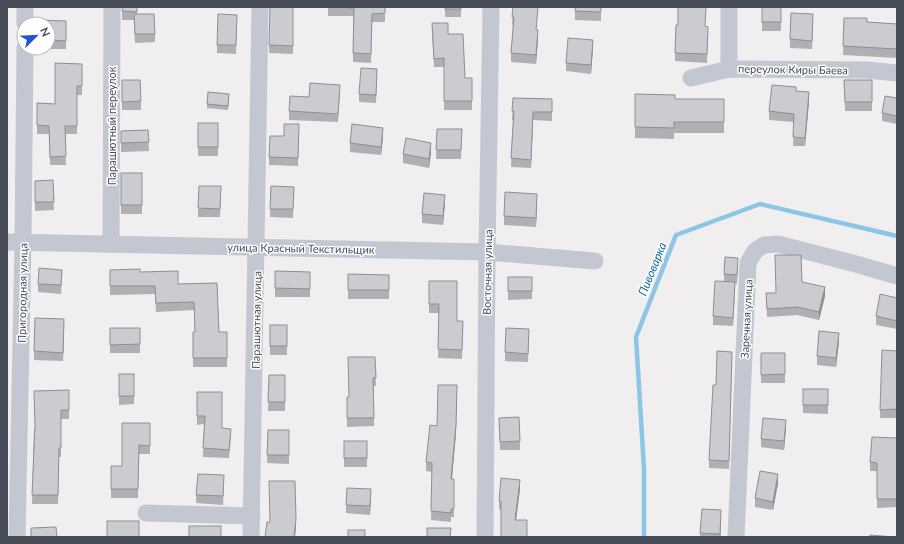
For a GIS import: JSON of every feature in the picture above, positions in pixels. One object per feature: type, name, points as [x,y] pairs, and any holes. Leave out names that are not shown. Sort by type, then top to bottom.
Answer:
[{"type":"street","name":"Парашютный переулок","points":[[111,244],[112,7]]},
{"type":"street","name":"Парашютная улица","points":[[251,537],[260,7]]},
{"type":"street","name":"Восточная улица","points":[[485,537],[487,252],[491,7]]},
{"type":"street","points":[[729,7],[729,69]]},
{"type":"street","name":"Пригородная улица","points":[[17,537],[15,242],[25,56]]},
{"type":"street","name":"переулок Киры Баева","points":[[691,78],[729,69],[866,70],[897,73]]},
{"type":"street","name":"улица Красный Текстильщик","points":[[15,242],[487,252],[596,261]]},
{"type":"street","name":"Заречная улица","points":[[736,537],[748,263],[755,251],[764,245],[778,244],[897,276]]},
{"type":"street","points":[[146,513],[252,516]]},
{"type":"building","points":[[122,7],[137,7],[137,12],[122,11]]},
{"type":"building","points":[[270,7],[293,7],[293,46],[269,45]]},
{"type":"building","points":[[328,7],[385,7],[385,13],[372,14],[371,54],[353,53],[354,8]]},
{"type":"building","points":[[445,7],[461,7],[461,9],[445,9]]},
{"type":"building","points":[[513,7],[538,7],[536,55],[511,53],[514,17],[512,17]]},
{"type":"building","points":[[575,7],[601,7],[601,12],[575,11]]},
{"type":"building","points":[[678,7],[706,7],[705,26],[708,27],[707,54],[675,53]]},
{"type":"building","points":[[762,7],[781,7],[781,22],[762,22]]},
{"type":"building","points":[[791,13],[813,14],[812,41],[790,39]]},
{"type":"building","points":[[134,14],[154,14],[155,34],[135,34]]},
{"type":"building","points":[[218,14],[237,15],[236,45],[217,45]]},
{"type":"building","points":[[844,18],[867,18],[867,22],[897,24],[897,49],[843,46]]},
{"type":"building","points":[[56,21],[66,21],[66,41],[56,40]]},
{"type":"building","points":[[432,23],[448,23],[448,34],[463,34],[465,78],[472,78],[472,101],[444,101],[444,58],[434,59]]},
{"type":"building","points":[[568,38],[593,40],[591,65],[566,63]]},
{"type":"building","points":[[55,63],[82,64],[82,86],[77,86],[77,126],[65,126],[66,156],[50,157],[49,126],[37,125],[37,103],[55,104]]},
{"type":"building","points":[[361,68],[377,69],[376,95],[359,94]]},
{"type":"building","points":[[122,80],[140,80],[141,101],[122,102]]},
{"type":"building","points":[[844,80],[872,80],[872,102],[845,102]]},
{"type":"building","points":[[310,83],[340,85],[338,114],[289,111],[290,96],[309,97]]},
{"type":"building","points":[[772,85],[796,87],[796,91],[809,92],[805,138],[793,137],[794,114],[769,111]]},
{"type":"building","points":[[208,92],[229,94],[228,106],[207,104]]},
{"type":"building","points":[[635,94],[675,95],[675,99],[724,99],[724,122],[674,122],[674,128],[635,127]]},
{"type":"building","points":[[885,96],[897,98],[897,116],[882,113]]},
{"type":"building","points":[[513,98],[552,99],[552,112],[533,112],[531,160],[511,158],[514,111],[512,111]]},
{"type":"building","points":[[198,123],[218,123],[218,147],[198,147]]},
{"type":"building","points":[[284,124],[299,124],[298,158],[269,157],[270,136],[284,136]]},
{"type":"building","points":[[352,124],[383,128],[381,147],[350,143]]},
{"type":"building","points":[[437,129],[462,129],[461,150],[436,150]]},
{"type":"building","points":[[148,130],[149,142],[121,143],[121,131]]},
{"type":"building","points":[[406,138],[431,143],[429,159],[403,154]]},
{"type":"building","points":[[121,173],[142,173],[142,205],[121,205]]},
{"type":"building","points":[[53,180],[54,202],[35,202],[35,181]]},
{"type":"building","points":[[199,186],[221,186],[220,209],[198,208]]},
{"type":"building","points":[[271,186],[294,187],[293,209],[270,209]]},
{"type":"building","points":[[505,192],[537,194],[536,218],[504,216]]},
{"type":"building","points":[[424,193],[445,195],[443,216],[422,214]]},
{"type":"building","points":[[775,255],[801,255],[802,282],[825,287],[819,312],[797,307],[767,309],[766,293],[776,293]]},
{"type":"building","points":[[725,257],[738,258],[737,275],[724,274]]},
{"type":"building","points":[[39,268],[62,270],[61,285],[38,284]]},
{"type":"building","points":[[140,269],[140,272],[178,271],[178,284],[217,283],[219,332],[227,332],[227,358],[193,358],[193,332],[195,332],[194,302],[156,303],[155,286],[110,286],[110,270]]},
{"type":"building","points":[[275,271],[310,272],[310,289],[275,288]]},
{"type":"building","points":[[348,274],[389,275],[389,290],[348,290]]},
{"type":"building","points":[[508,277],[532,277],[532,291],[508,291]]},
{"type":"building","points":[[429,281],[457,281],[457,321],[463,321],[462,350],[438,349],[439,304],[429,304]]},
{"type":"building","points":[[715,281],[735,282],[733,318],[713,316]]},
{"type":"building","points":[[880,294],[897,298],[897,321],[876,316]]},
{"type":"building","points":[[35,318],[64,319],[63,353],[34,351]]},
{"type":"building","points":[[270,325],[287,325],[287,346],[270,346]]},
{"type":"building","points":[[110,328],[140,328],[140,344],[110,345]]},
{"type":"building","points":[[506,328],[529,329],[528,354],[505,352]]},
{"type":"building","points":[[819,331],[839,333],[836,358],[817,356]]},
{"type":"building","points":[[882,350],[897,351],[897,409],[880,410]]},
{"type":"building","points":[[717,351],[732,352],[729,461],[709,460],[713,385],[716,385]]},
{"type":"building","points":[[761,353],[785,353],[785,374],[761,375]]},
{"type":"building","points":[[348,357],[375,357],[376,378],[373,378],[374,418],[347,418],[347,397],[349,397]]},
{"type":"building","points":[[119,374],[134,374],[134,396],[119,396]]},
{"type":"building","points":[[269,375],[285,375],[285,402],[268,402]]},
{"type":"building","points":[[438,385],[457,385],[456,425],[451,479],[454,479],[454,509],[451,509],[451,513],[431,511],[432,463],[426,462],[430,425],[437,426]]},
{"type":"building","points":[[803,389],[828,389],[828,405],[803,405]]},
{"type":"building","points":[[69,390],[69,410],[61,410],[61,448],[59,448],[58,495],[32,495],[35,425],[34,391]]},
{"type":"building","points":[[197,392],[222,392],[222,428],[231,429],[229,450],[203,448],[205,416],[197,416]]},
{"type":"building","points":[[519,417],[520,441],[500,442],[499,418]]},
{"type":"building","points":[[763,418],[786,420],[784,441],[761,439]]},
{"type":"building","points":[[122,423],[150,423],[150,446],[139,445],[138,489],[111,489],[111,466],[122,466]]},
{"type":"building","points":[[268,430],[289,430],[289,455],[267,455]]},
{"type":"building","points":[[872,437],[897,438],[897,499],[877,499],[877,463],[870,462]]},
{"type":"building","points":[[344,441],[367,441],[367,458],[344,458]]},
{"type":"building","points":[[760,471],[778,474],[773,502],[755,498]]},
{"type":"building","points":[[198,474],[224,475],[223,496],[196,495]]},
{"type":"building","points":[[501,478],[520,480],[515,520],[527,520],[527,537],[501,537],[501,501],[499,501]]},
{"type":"building","points":[[269,481],[295,481],[296,519],[294,537],[265,537],[267,522],[270,522]]},
{"type":"building","points":[[347,488],[371,489],[370,506],[346,505]]},
{"type":"building","points":[[702,509],[721,510],[720,534],[700,533]]},
{"type":"building","points":[[107,521],[139,521],[139,537],[107,537]]},
{"type":"building","points":[[189,526],[221,526],[221,537],[189,537]]},
{"type":"building","points":[[56,527],[57,537],[31,537],[31,528]]},
{"type":"building","points":[[427,528],[451,528],[450,537],[427,537]]},
{"type":"building","points":[[348,530],[365,530],[365,537],[348,537]]},
{"type":"building","points":[[870,535],[894,537],[870,537]]},
{"type":"waterway","name":"Пивоварка","points":[[644,537],[644,469],[636,337],[676,235],[760,204],[897,236]]}]
